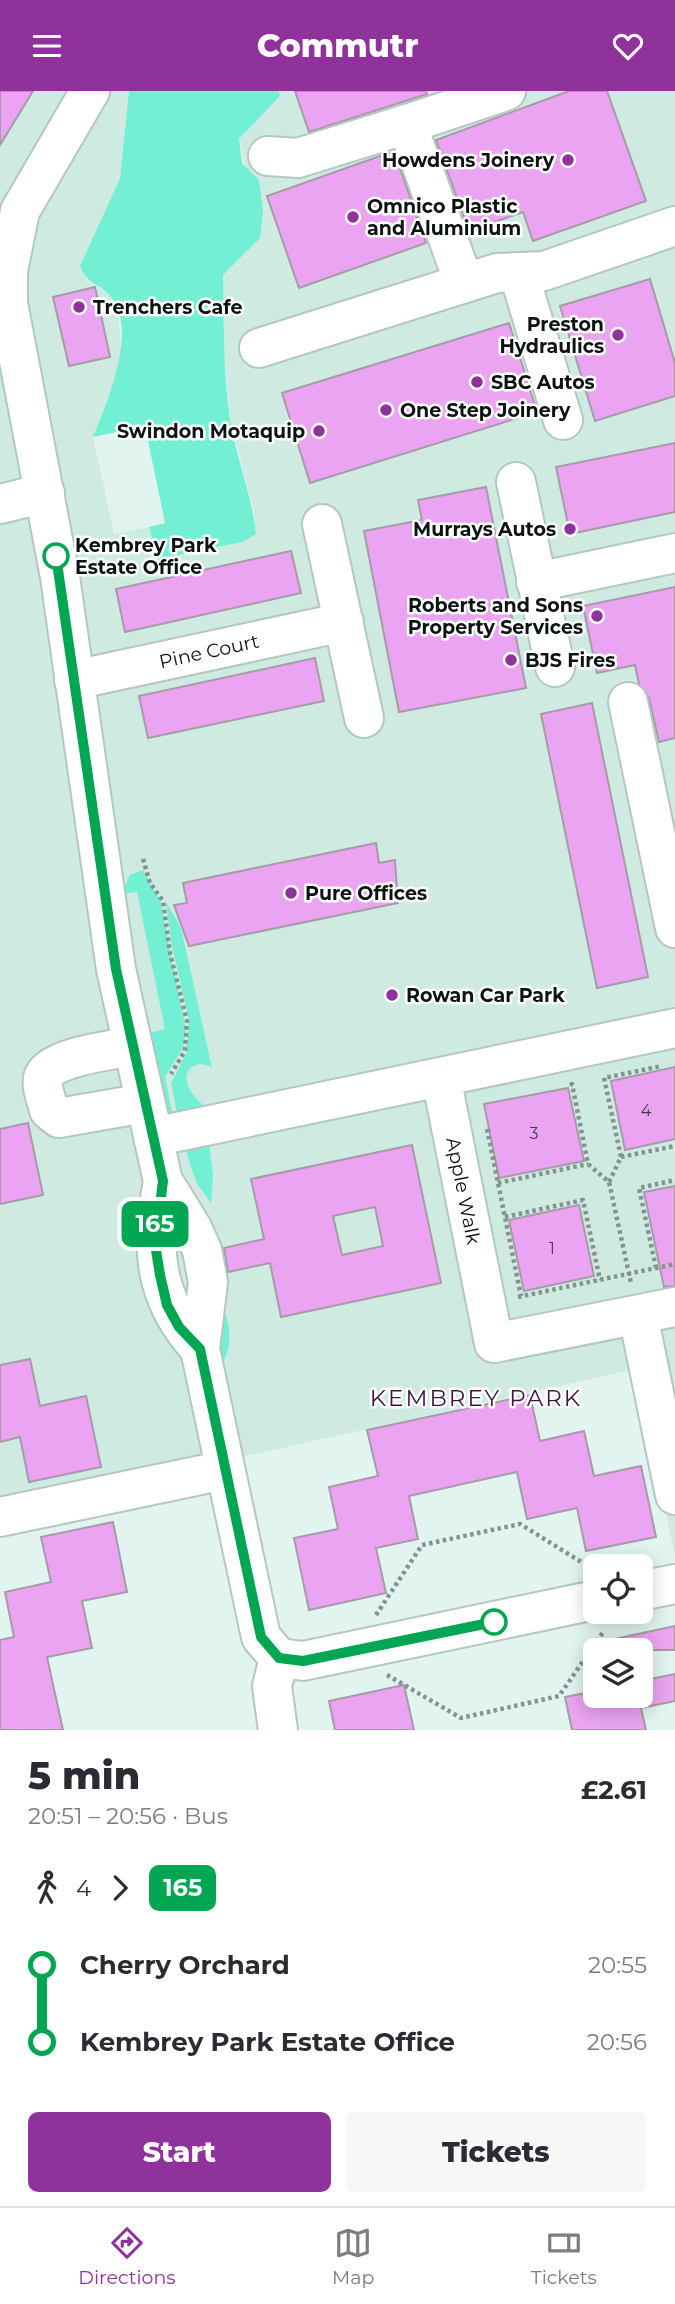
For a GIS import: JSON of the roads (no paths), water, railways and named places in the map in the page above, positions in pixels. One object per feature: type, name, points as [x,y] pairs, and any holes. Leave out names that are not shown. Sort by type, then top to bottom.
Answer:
[{"type":"lane","points":[[268,156],[298,158],[506,91]]},
{"type":"lane","points":[[77,95],[20,211],[8,271],[8,303],[45,493],[116,969],[133,1046],[155,1108],[163,1181],[155,1232],[160,1275],[167,1305],[179,1327],[200,1349],[254,1615],[261,1637],[279,1658],[303,1661],[583,1614]]},
{"type":"lane","points":[[407,124],[464,283]]},
{"type":"lane","points":[[259,348],[498,273],[544,271],[675,226]]},
{"type":"lane","points":[[519,274],[563,420]]},
{"type":"lane","points":[[516,482],[555,667]]},
{"type":"lane","points":[[0,504],[45,493]]},
{"type":"lane","points":[[322,524],[364,717]]},
{"type":"lane","points":[[536,582],[675,553]]},
{"type":"lane","name":"Pine Court","points":[[74,680],[344,622]]},
{"type":"lane","points":[[628,702],[660,779],[675,928]]},
{"type":"lane","points":[[133,1046],[60,1062],[48,1068],[43,1079],[49,1110],[59,1118],[442,1077],[675,1028]]},
{"type":"lane","name":"Apple Walk","points":[[442,1077],[504,1300],[494,1342],[675,1307]]},
{"type":"lane","points":[[638,1315],[675,1495]]},
{"type":"lane","points":[[0,1517],[225,1470]]},
{"type":"lane","points":[[653,1588],[675,1584]]},
{"type":"lane","points":[[278,1730],[272,1686],[279,1658]]},
{"type":"place","name":"Howdens Joinery","points":[[568,160]]},
{"type":"place","name":"Omnico Plastic and Aluminium","points":[[353,217]]},
{"type":"place","name":"Trenchers Cafe","points":[[79,307]]},
{"type":"place","name":"Preston Hydraulics","points":[[618,335]]},
{"type":"place","name":"SBC Autos","points":[[477,382]]},
{"type":"place","name":"One Step Joinery","points":[[386,410]]},
{"type":"place","name":"Swindon Motaquip","points":[[319,431]]},
{"type":"place","name":"Murrays Autos","points":[[570,529]]},
{"type":"place","name":"Kembrey Park Estate Office","points":[[56,556]]},
{"type":"place","name":"Roberts and Sons Property Services","points":[[597,616]]},
{"type":"place","name":"BJS Fires","points":[[511,660]]},
{"type":"place","name":"Pure Offices","points":[[291,893]]},
{"type":"place","name":"Rowan Car Park","points":[[392,995]]},
{"type":"district","name":"KEMBREY PARK","points":[[476,1398]]}]
